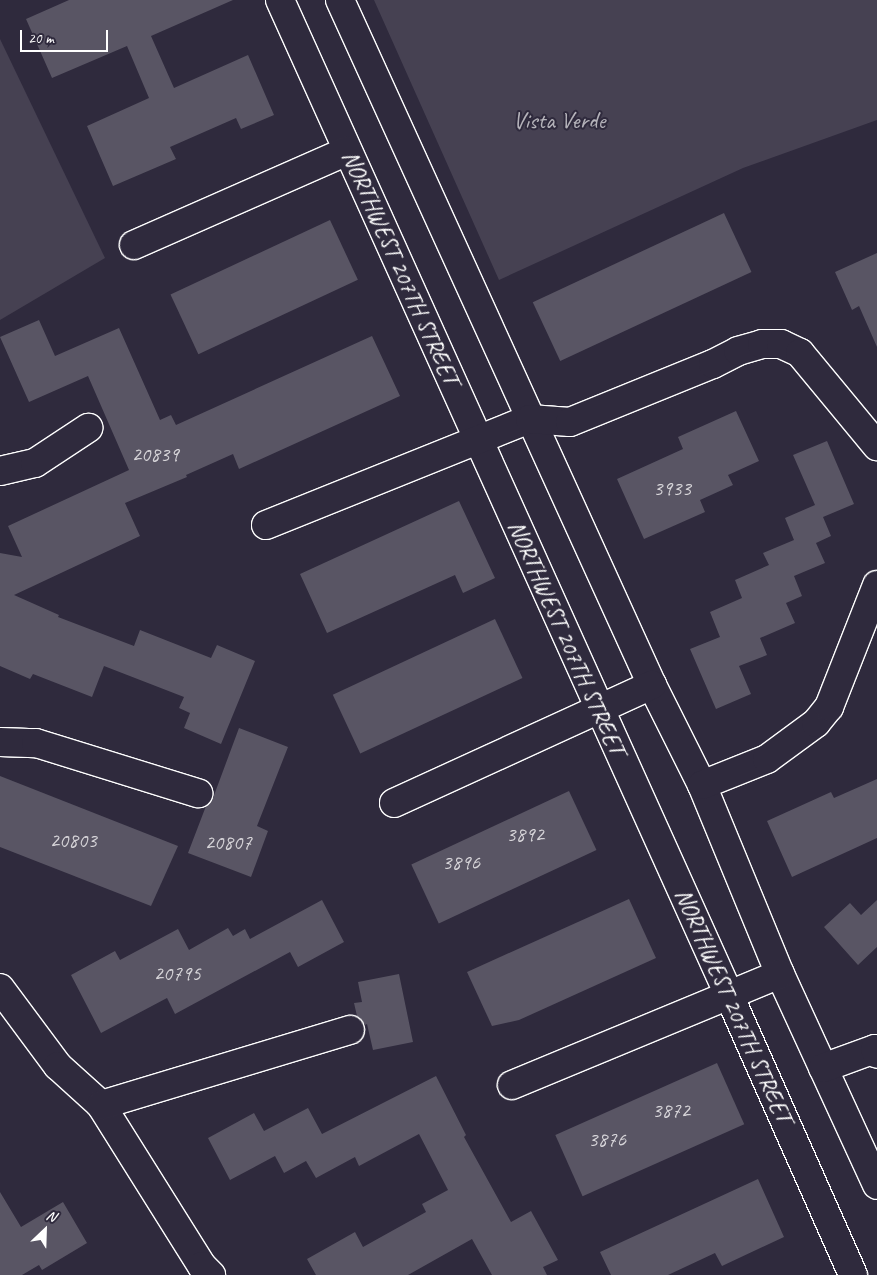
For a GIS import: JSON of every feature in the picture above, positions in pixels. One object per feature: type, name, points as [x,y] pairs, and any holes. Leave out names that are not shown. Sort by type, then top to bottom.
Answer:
[{"type":"street","name":"NORTHWEST 207TH STREET","points":[[280,0],[729,995],[848,1273]]},
{"type":"street","points":[[340,0],[652,685],[702,785],[780,974],[823,1068],[868,1143],[877,1185]]},
{"type":"street","points":[[134,245],[347,151]]},
{"type":"street","points":[[266,525],[530,419],[570,422],[713,364],[738,351],[762,344],[781,344],[800,353],[877,446]]},
{"type":"street","points":[[0,471],[35,463],[88,428]]},
{"type":"street","points":[[702,785],[767,759],[816,724],[829,708],[877,585]]},
{"type":"street","points":[[394,803],[652,685]]},
{"type":"street","points":[[0,742],[36,743],[198,793]]},
{"type":"street","points":[[512,1085],[780,974]]},
{"type":"street","points":[[0,988],[58,1066],[101,1105],[200,1272]]},
{"type":"street","points":[[101,1105],[350,1030]]},
{"type":"street","points":[[823,1068],[875,1049],[877,1054]]},
{"type":"green space","name":"Vista Verde","points":[[374,0],[877,0],[877,120],[743,168],[499,280]]},
{"type":"green space","points":[[0,39],[105,258],[0,320]]},
{"type":"building","points":[[69,0],[233,0],[151,36],[174,88],[248,55],[274,115],[241,129],[236,118],[170,147],[176,159],[113,186],[87,126],[149,98],[127,46],[52,78],[26,19]]},
{"type":"building","points":[[724,213],[751,272],[560,361],[533,302]]},
{"type":"building","points":[[330,220],[358,280],[198,354],[170,294]]},
{"type":"building","points":[[877,253],[877,347],[859,306],[852,310],[835,272]]},
{"type":"building","points":[[39,320],[55,356],[119,328],[160,420],[171,415],[176,425],[372,336],[400,396],[239,469],[233,454],[186,475],[187,477],[125,503],[140,536],[14,595],[59,615],[58,617],[134,646],[140,630],[211,658],[217,645],[255,661],[221,744],[184,728],[190,713],[179,708],[184,697],[104,666],[92,697],[33,674],[30,679],[0,666],[0,553],[22,557],[8,526],[129,470],[88,376],[29,402],[0,337]]},
{"type":"building","points":[[736,411],[759,461],[728,475],[733,485],[700,500],[705,512],[644,539],[617,479],[683,449],[678,437]]},
{"type":"building","points":[[827,441],[854,504],[823,517],[831,536],[816,543],[825,563],[794,576],[802,596],[786,603],[795,623],[760,638],[767,655],[739,666],[751,694],[716,709],[690,649],[720,637],[710,612],[742,598],[735,580],[769,565],[763,553],[794,540],[785,518],[815,505],[793,455]]},
{"type":"building","points":[[459,501],[495,578],[463,593],[455,575],[327,633],[300,574]]},
{"type":"building","points":[[495,619],[522,678],[360,754],[333,695]]},
{"type":"building","points":[[239,728],[288,747],[257,826],[268,831],[251,877],[188,853],[206,806],[213,798]]},
{"type":"building","points":[[0,776],[178,846],[151,906],[0,847]]},
{"type":"building","points":[[877,779],[877,838],[792,877],[767,821],[831,792],[834,798]]},
{"type":"building","points":[[569,791],[596,850],[439,923],[411,865]]},
{"type":"building","points":[[629,899],[656,958],[519,1020],[492,1026],[467,972]]},
{"type":"building","points":[[322,900],[344,942],[298,967],[290,952],[175,1014],[167,998],[101,1033],[71,975],[115,951],[120,960],[178,929],[189,950],[228,928],[233,936],[245,929],[250,939]]},
{"type":"building","points":[[877,900],[877,947],[858,965],[824,927],[850,903],[861,915]]},
{"type":"building","points":[[399,974],[413,1042],[373,1050],[367,1024],[365,1025],[357,1016],[354,1003],[362,1002],[358,982]]},
{"type":"building","points":[[717,1063],[744,1124],[583,1196],[555,1135]]},
{"type":"building","points":[[436,1076],[466,1135],[464,1137],[511,1222],[531,1211],[558,1260],[543,1267],[547,1275],[492,1275],[472,1239],[408,1275],[316,1275],[307,1259],[355,1232],[363,1247],[426,1212],[422,1204],[448,1190],[419,1134],[359,1166],[355,1157],[316,1178],[306,1161],[284,1173],[275,1156],[230,1180],[208,1138],[254,1113],[264,1131],[308,1108],[322,1134]]},
{"type":"building","points":[[758,1179],[784,1237],[722,1266],[715,1253],[668,1275],[611,1275],[600,1252]]},
{"type":"building","points":[[0,1192],[21,1227],[63,1202],[87,1243],[42,1270],[39,1265],[22,1275],[0,1275]]}]
